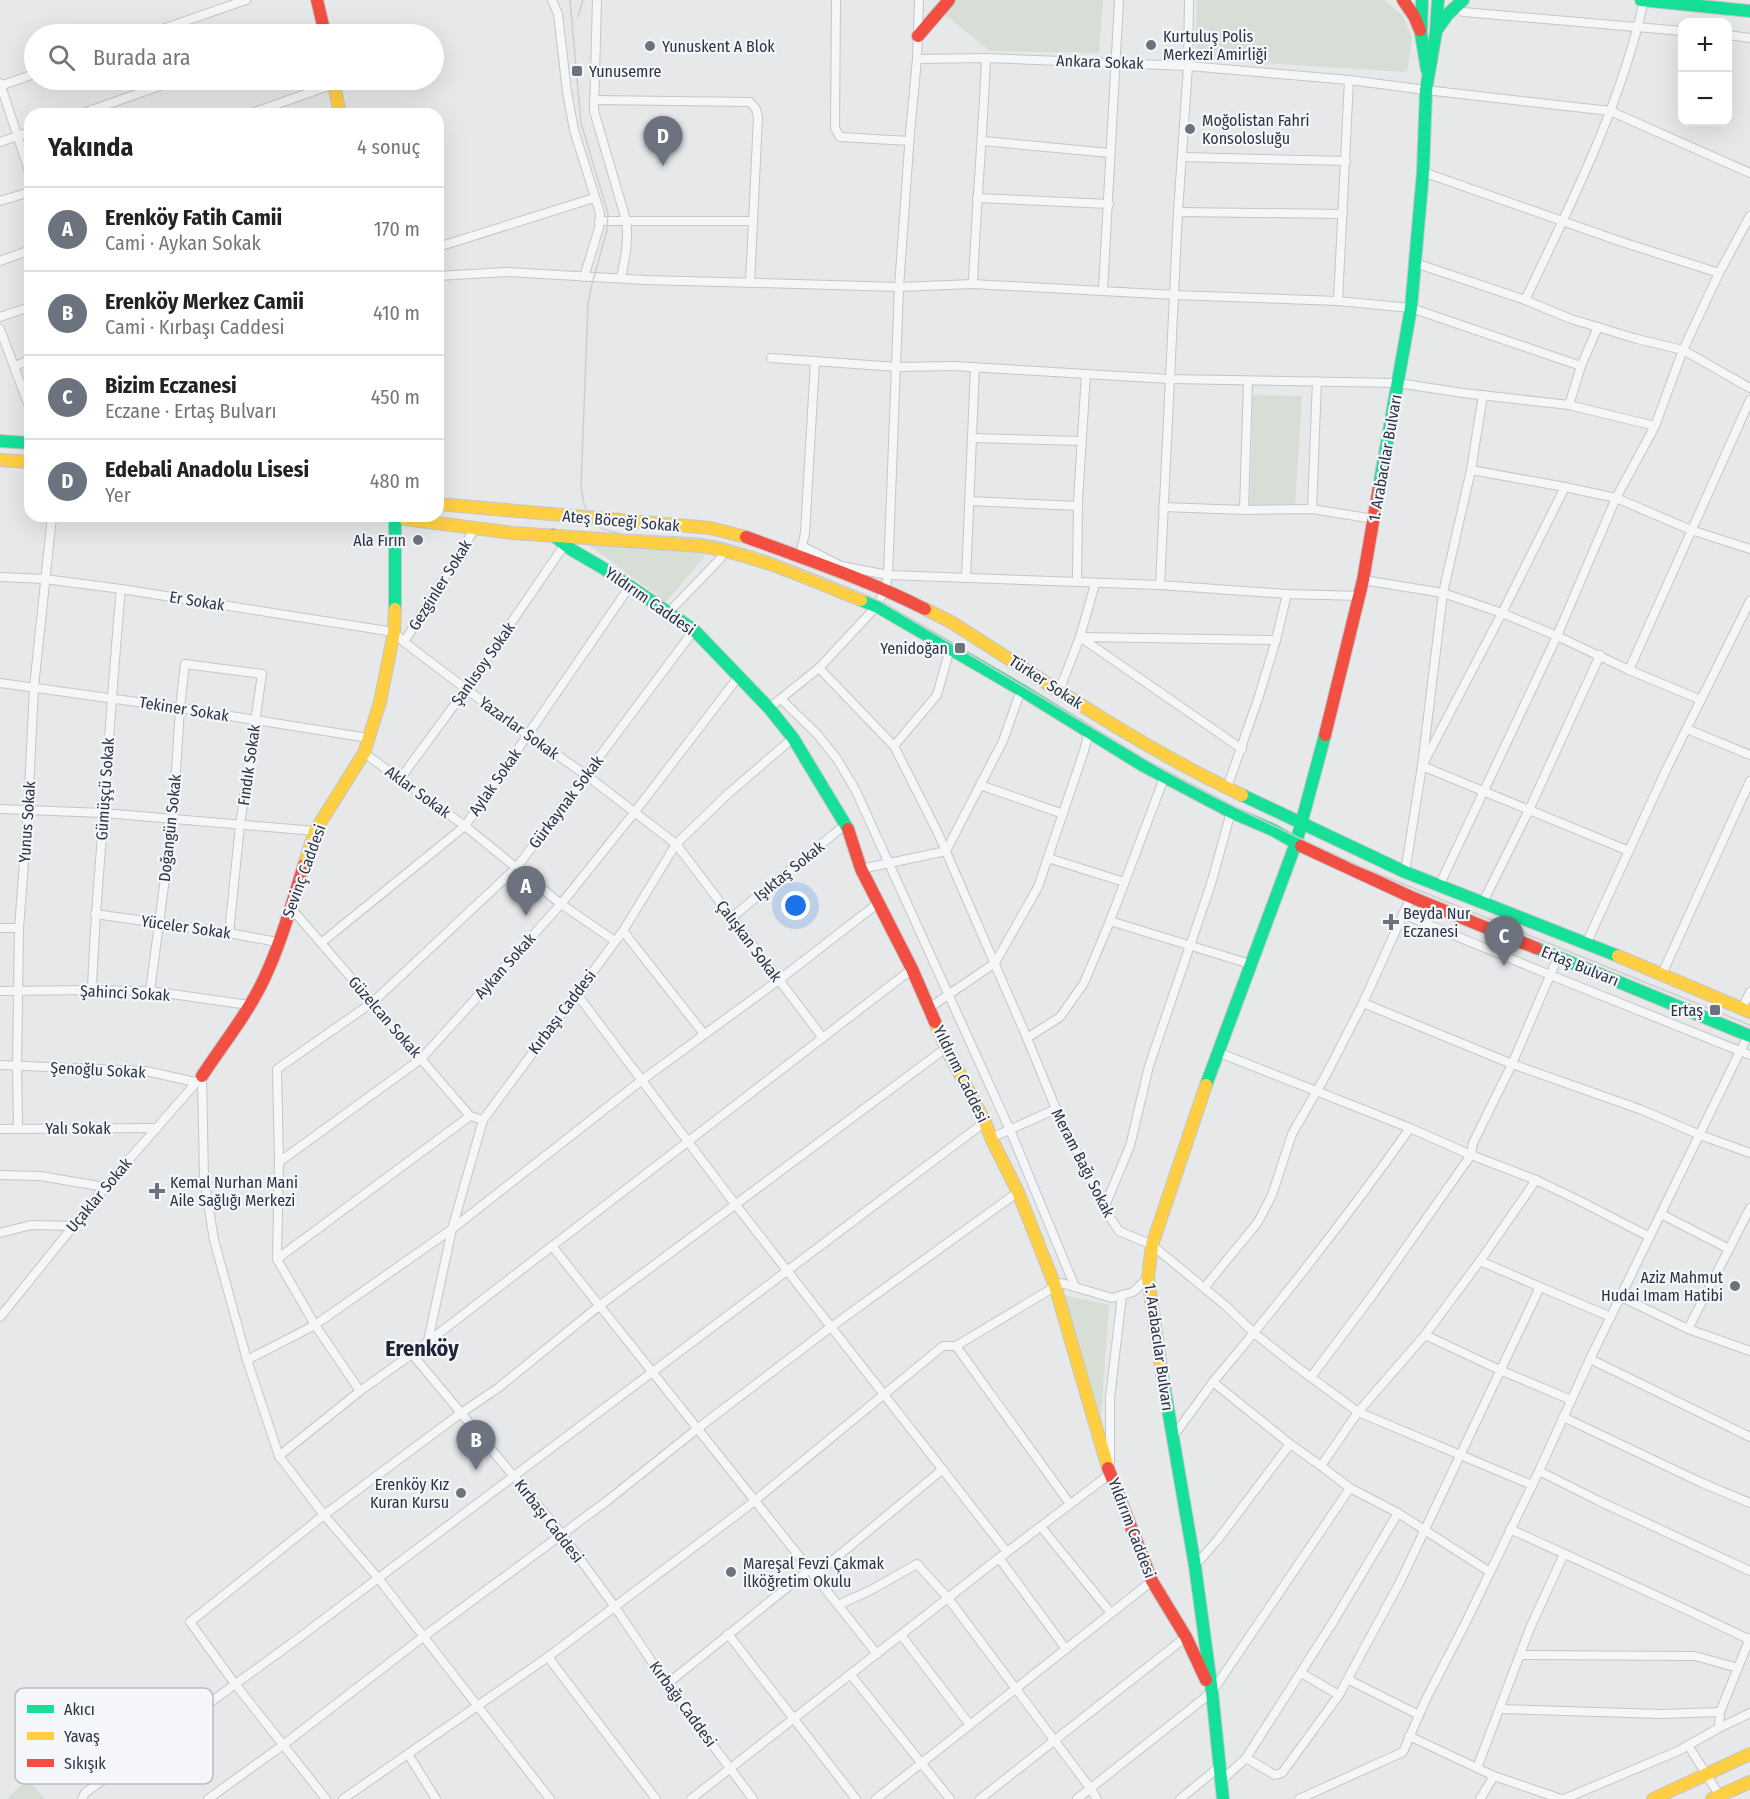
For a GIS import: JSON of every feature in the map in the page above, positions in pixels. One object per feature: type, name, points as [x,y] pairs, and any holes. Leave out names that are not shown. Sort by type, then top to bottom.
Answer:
[{"type":"main road","points":[[317,0],[323,24]]},
{"type":"main road","points":[[918,36],[949,0]]},
{"type":"main road","points":[[1403,0],[1414,16],[1421,34]]},
{"type":"main road","name":"1. Arabacılar Bulvarı","points":[[1422,0],[1421,34],[1428,74]]},
{"type":"main road","name":"1. Arabacılar Bulvarı","points":[[1222,1799],[1212,1692],[1195,1566],[1172,1438],[1148,1278],[1152,1245],[1216,1052],[1299,833],[1360,596],[1411,308],[1424,172],[1426,90],[1436,32],[1438,0]]},
{"type":"main road","points":[[1642,0],[1750,11]]},
{"type":"main road","points":[[1436,32],[1448,14],[1463,6]]},
{"type":"main road","points":[[336,90],[339,108]]},
{"type":"main road","points":[[0,441],[24,442]]},
{"type":"main road","points":[[0,460],[24,462]]},
{"type":"main road","name":"Ateş Böceği Sokak","points":[[444,505],[710,528],[801,552]]},
{"type":"main road","points":[[502,511],[518,516],[553,535],[568,548]]},
{"type":"main road","name":"Sevinç Caddesi","points":[[199,1079],[264,979],[291,908],[315,831],[364,753],[380,702],[394,632],[396,575],[394,522]]},
{"type":"main road","points":[[432,522],[513,532],[568,548]]},
{"type":"main road","name":"Ateş Böceği Sokak","points":[[513,532],[701,546],[726,550],[770,563],[878,608]]},
{"type":"main road","name":"Yıldırım Caddesi","points":[[568,548],[630,586],[694,630],[739,675],[793,738],[846,824],[861,869],[912,969],[946,1048],[1018,1192],[1055,1286],[1110,1474],[1152,1581],[1186,1637],[1212,1692]]},
{"type":"main road","name":"Türker Sokak","points":[[801,552],[951,622],[1121,730],[1227,788],[1288,817]]},
{"type":"main road","name":"Türker Sokak","points":[[878,608],[1021,690],[1164,778],[1281,834]]},
{"type":"main road","name":"Ertaş Bulvarı","points":[[1288,817],[1299,833],[1411,897],[1749,1036]]},
{"type":"main road","name":"Ertaş Bulvarı","points":[[1281,834],[1299,833],[1405,872],[1662,974],[1746,1010]]},
{"type":"main road","points":[[1653,1799],[1750,1754]]},
{"type":"main road","points":[[1718,1798],[1750,1782]]},
{"type":"street","points":[[177,24],[246,0]]},
{"type":"street","points":[[552,0],[558,14],[574,130],[600,213],[599,228],[584,277]]},
{"type":"street","points":[[597,0],[594,111],[626,220],[627,241],[621,279]]},
{"type":"street","points":[[837,0],[835,128],[840,137],[909,141]]},
{"type":"street","points":[[769,708],[819,668],[878,608],[885,590],[888,575],[899,286],[917,59],[919,0]]},
{"type":"street","points":[[1103,290],[1119,0]]},
{"type":"street","points":[[1160,585],[1178,212],[1188,66],[1189,0]]},
{"type":"street","points":[[1525,300],[1563,220],[1610,111],[1638,26],[1642,0]]},
{"type":"street","points":[[1463,6],[1678,30]]},
{"type":"street","points":[[1732,36],[1750,38]]},
{"type":"street","points":[[973,284],[986,58]]},
{"type":"street","name":"Ankara Sokak","points":[[917,59],[986,58],[1188,66],[1349,80],[1610,111],[1750,173]]},
{"type":"street","points":[[24,77],[0,85],[24,155]]},
{"type":"street","points":[[1338,301],[1349,80]]},
{"type":"street","points":[[97,108],[148,90]]},
{"type":"street","points":[[265,108],[313,90]]},
{"type":"street","points":[[594,100],[750,102],[756,109],[758,118],[750,283]]},
{"type":"street","points":[[0,142],[24,134]]},
{"type":"street","points":[[983,141],[1110,153]]},
{"type":"street","points":[[1182,157],[1346,161]]},
{"type":"street","points":[[1424,172],[1619,241],[1719,273]]},
{"type":"street","points":[[0,201],[24,194]]},
{"type":"street","points":[[444,245],[594,198]]},
{"type":"street","points":[[977,198],[1109,204]]},
{"type":"street","points":[[1178,212],[1342,214]]},
{"type":"street","points":[[1439,886],[1557,636],[1616,498],[1654,426],[1683,350],[1719,273],[1750,216]]},
{"type":"street","points":[[599,221],[753,221]]},
{"type":"street","points":[[0,261],[24,252]]},
{"type":"street","points":[[1415,263],[1525,300],[1571,319],[1683,350],[1750,388]]},
{"type":"street","points":[[444,276],[506,272],[621,279],[750,283],[899,286],[973,284],[1338,301],[1411,308],[1581,366]]},
{"type":"street","points":[[0,317],[24,309]]},
{"type":"street","points":[[1569,405],[1581,366],[1598,327]]},
{"type":"street","points":[[0,329],[24,392]]},
{"type":"street","points":[[771,358],[897,367],[975,367],[1169,379],[1398,383],[1569,405],[1654,426]]},
{"type":"street","points":[[15,366],[24,362]]},
{"type":"street","points":[[815,362],[806,522],[801,552],[841,566],[888,575],[1160,585],[1287,594],[1360,596]]},
{"type":"street","points":[[966,578],[975,367]]},
{"type":"street","points":[[1077,582],[1078,506],[1086,374]]},
{"type":"street","points":[[1244,510],[1248,381]]},
{"type":"street","points":[[1312,509],[1317,381]]},
{"type":"street","points":[[1405,872],[1422,766],[1443,593],[1471,470],[1483,395]]},
{"type":"street","points":[[1629,670],[1750,400]]},
{"type":"street","points":[[972,438],[1082,441]]},
{"type":"street","points":[[1471,470],[1616,498],[1691,530],[1750,549]]},
{"type":"street","points":[[1422,766],[1565,487]]},
{"type":"street","points":[[969,501],[1078,506]]},
{"type":"street","points":[[1163,507],[1244,510],[1312,509],[1374,519]]},
{"type":"street","name":"Yunus Sokak","points":[[18,1128],[20,928],[34,687],[51,522]]},
{"type":"street","name":"Gezginler Sokak","points":[[404,642],[476,527]]},
{"type":"street","name":"Şanlısoy Sokak","points":[[400,779],[568,548]]},
{"type":"street","points":[[668,613],[720,560],[726,550]]},
{"type":"street","name":"Er Sokak","points":[[0,577],[45,579],[121,589],[394,632]]},
{"type":"street","points":[[1363,580],[1443,593],[1502,613],[1701,700]]},
{"type":"street","points":[[1059,691],[1080,637],[1095,584]]},
{"type":"street","name":"Aylak Sokak","points":[[321,943],[465,826],[630,586]]},
{"type":"street","name":"Gümüşçü Sokak","points":[[92,990],[95,914],[121,589]]},
{"type":"street","points":[[1227,788],[1276,640],[1287,594]]},
{"type":"street","points":[[1586,944],[1750,601]]},
{"type":"street","name":"Gürkaynak Sokak","points":[[279,1162],[278,1069],[373,1002],[517,867],[694,630]]},
{"type":"street","name":"Yazarlar Sokak","points":[[394,632],[466,689],[586,775],[676,844]]},
{"type":"street","points":[[1080,637],[1276,640]]},
{"type":"street","points":[[1080,637],[1242,748]]},
{"type":"street","points":[[894,746],[937,695],[950,649]]},
{"type":"street","points":[[1483,902],[1600,656]]},
{"type":"street","name":"Doğangün Sokak","points":[[150,991],[174,818],[180,708],[185,664]]},
{"type":"street","name":"Fındık Sokak","points":[[185,664],[262,674],[240,825],[228,933]]},
{"type":"street","name":"Meram Bağı Sokak","points":[[819,668],[894,746],[946,851],[1056,1109],[1104,1208],[1119,1232],[1152,1245],[1254,1333],[1358,1412],[1532,1485]]},
{"type":"street","name":"Aykan Sokak","points":[[279,1162],[422,1059],[561,904],[739,675]]},
{"type":"street","name":"Tekiner Sokak","points":[[0,683],[180,708],[368,738]]},
{"type":"street","points":[[861,869],[946,851],[1003,741],[1021,690]]},
{"type":"street","points":[[780,699],[817,734],[842,766],[861,800],[1010,1130],[1075,1287]]},
{"type":"street","points":[[1687,729],[1750,755]]},
{"type":"street","points":[[929,1008],[994,963],[1038,887],[1089,732]]},
{"type":"street","name":"Kırbaşı Caddesi","points":[[428,1341],[452,1229],[483,1120],[623,931],[676,844],[729,793],[793,738]]},
{"type":"street","name":"Aklar Sokak","points":[[364,753],[465,826],[561,904],[615,941]]},
{"type":"street","points":[[1422,766],[1629,851]]},
{"type":"street","points":[[1027,1038],[1060,1017],[1084,982],[1110,921],[1164,778]]},
{"type":"street","points":[[1662,974],[1750,781]]},
{"type":"street","points":[[980,785],[1062,814]]},
{"type":"street","points":[[0,809],[104,813],[315,831]]},
{"type":"street","points":[[1104,1208],[1130,1146],[1149,1066],[1211,884],[1231,812]]},
{"type":"street","name":"Işıktaş Sokak","points":[[731,918],[846,824]]},
{"type":"street","name":"Çalışkan Sokak","points":[[676,844],[823,1038]]},
{"type":"street","points":[[1048,858],[1124,882]]},
{"type":"street","points":[[1204,1288],[1258,1222],[1272,1195],[1292,1134],[1363,1003],[1411,897]]},
{"type":"street","points":[[247,1360],[315,1325],[452,1229],[642,1080],[878,904]]},
{"type":"street","name":"Güzelcan Sokak","points":[[291,908],[470,1116]]},
{"type":"street","name":"Yüceler Sokak","points":[[95,914],[277,942]]},
{"type":"street","points":[[1403,914],[1750,1055]]},
{"type":"street","points":[[1110,921],[1250,964]]},
{"type":"street","points":[[0,928],[20,928]]},
{"type":"street","points":[[623,931],[704,1034]]},
{"type":"street","points":[[1311,1377],[1472,1155],[1473,1143],[1512,1064],[1558,957]]},
{"type":"street","points":[[279,1456],[360,1391],[412,1354],[912,969]]},
{"type":"street","name":"Şahinci Sokak","points":[[0,992],[150,991],[249,1005]]},
{"type":"street","points":[[1746,1010],[1750,992]]},
{"type":"street","points":[[576,993],[735,1204],[1007,1552]]},
{"type":"street","points":[[1363,1003],[1512,1064],[1642,1110],[1750,1153]]},
{"type":"street","points":[[1299,1799],[1403,1752],[1539,1471],[1590,1359],[1749,1036]]},
{"type":"street","points":[[326,1799],[235,1684],[190,1622],[324,1515],[498,1388],[599,1306],[946,1048]]},
{"type":"street","points":[[1216,1052],[1536,1180],[1650,1237]]},
{"type":"street","name":"Şenoğlu Sokak","points":[[0,1065],[146,1071],[199,1079]]},
{"type":"street","points":[[199,1079],[204,1178],[214,1240],[247,1360],[279,1456],[324,1515],[378,1578],[550,1799]]},
{"type":"street","name":"Uçaklar Sokak","points":[[0,1317],[105,1187],[199,1079]]},
{"type":"street","points":[[991,1138],[1056,1109]]},
{"type":"street","points":[[277,1258],[470,1116],[483,1120]]},
{"type":"street","points":[[213,1700],[985,1122]]},
{"type":"street","name":"Yalı Sokak","points":[[0,1129],[157,1128]]},
{"type":"street","points":[[1172,1438],[1213,1382],[1368,1187],[1410,1128]]},
{"type":"street","points":[[279,1162],[277,1258],[315,1325],[360,1391]]},
{"type":"street","points":[[0,1175],[40,1176],[105,1187]]},
{"type":"street","points":[[1321,1466],[1358,1412],[1425,1335],[1536,1180]]},
{"type":"street","points":[[208,1799],[283,1745],[561,1533],[607,1501],[831,1327],[1018,1192]]},
{"type":"street","points":[[1688,1329],[1750,1208]]},
{"type":"street","points":[[1661,1214],[1729,1249]]},
{"type":"street","points":[[0,1233],[31,1225],[74,1226]]},
{"type":"street","points":[[552,1246],[877,1654]]},
{"type":"street","points":[[1480,1261],[1611,1317]]},
{"type":"street","points":[[343,1799],[548,1657],[756,1501],[943,1346],[956,1346],[1060,1283],[1112,1299],[1133,1292],[1148,1278]]},
{"type":"street","points":[[1246,1758],[1275,1775],[1282,1773],[1339,1695],[1401,1580],[1540,1287]]},
{"type":"street","points":[[691,1799],[1110,1474],[1110,1398],[1122,1295]]},
{"type":"street","points":[[1621,1297],[1688,1329],[1750,1351]]},
{"type":"street","points":[[1425,1335],[1571,1400]]},
{"type":"street","points":[[956,1346],[1070,1504]]},
{"type":"street","name":"Kırbaşı Caddesi","points":[[412,1354],[561,1533],[615,1607]]},
{"type":"street","points":[[1590,1359],[1750,1437]]},
{"type":"street","points":[[1213,1382],[1290,1444],[1350,1488],[1398,1513],[1490,1572]]},
{"type":"street","points":[[1563,1417],[1700,1482],[1750,1503]]},
{"type":"street","points":[[1195,1566],[1290,1444]]},
{"type":"street","points":[[667,1684],[728,1634],[812,1573],[943,1469]]},
{"type":"street","points":[[1539,1471],[1750,1571]]},
{"type":"street","points":[[1077,1799],[1212,1692],[1350,1488]]},
{"type":"street","points":[[1221,1781],[1246,1758],[1398,1513]]},
{"type":"street","points":[[1041,1527],[1111,1613]]},
{"type":"street","points":[[1510,1529],[1750,1639],[1720,1712],[1719,1728]]},
{"type":"street","points":[[1477,1768],[1530,1628],[1564,1554]]},
{"type":"street","points":[[999,1558],[1066,1649]]},
{"type":"street","points":[[838,1605],[871,1590],[917,1564],[948,1598],[1097,1799]]},
{"type":"street","points":[[876,1799],[1152,1581]]},
{"type":"street","name":"Kırbağı Caddesi","points":[[615,1607],[667,1684],[753,1799]]},
{"type":"street","points":[[728,1634],[856,1799]]},
{"type":"street","points":[[901,1635],[970,1725]]},
{"type":"street","points":[[980,1799],[1186,1637]]},
{"type":"street","points":[[1520,1655],[1695,1656],[1738,1668]]},
{"type":"street","points":[[548,1657],[656,1799]]},
{"type":"street","points":[[1300,1673],[1339,1695]]},
{"type":"street","points":[[851,1675],[950,1799]]},
{"type":"street","points":[[1348,1680],[1419,1715]]},
{"type":"street","points":[[1500,1709],[1650,1714],[1720,1712]]},
{"type":"street","points":[[1410,1736],[1494,1776],[1562,1799],[1678,1751],[1750,1713]]},
{"type":"street","points":[[1688,1745],[1707,1774],[1718,1798]]},
{"type":"street","points":[[408,1754],[436,1799]]},
{"type":"street","points":[[1180,1799],[1219,1767]]},
{"type":"street","points":[[1480,1799],[1494,1776]]},
{"type":"street","points":[[82,1799],[98,1784]]},
{"type":"shaded area","points":[[954,0],[1103,0],[1099,53],[990,51],[943,13]]},
{"type":"shaded area","points":[[1197,0],[1384,0],[1403,16],[1412,38],[1407,72],[1195,59]]},
{"type":"shaded area","points":[[1253,395],[1302,396],[1295,506],[1250,506]]},
{"type":"shaded area","points":[[589,545],[709,551],[666,602]]},
{"type":"shaded area","points":[[1064,1295],[1109,1305],[1101,1417]]},
{"type":"shaded area","points":[[23,1784],[32,1784],[45,1799],[7,1799]]},
{"type":"tram line","points":[[570,0],[581,123],[608,213],[607,230],[588,304],[581,486],[584,505],[593,521],[602,529],[622,534],[699,538],[721,542],[765,555],[880,601],[1155,765],[1253,816],[1354,864],[1750,1025]]},
{"type":"tram line","points":[[578,17],[583,0]]},
{"type":"traffic: fast","points":[[1422,0],[1421,34],[1427,70]]},
{"type":"traffic: fast","points":[[1379,487],[1411,308],[1423,172],[1426,90],[1436,32],[1438,0]]},
{"type":"traffic: fast","points":[[1436,31],[1448,14],[1463,0]]},
{"type":"traffic: fast","points":[[1641,0],[1750,11]]},
{"type":"traffic: fast","points":[[0,441],[24,443]]},
{"type":"traffic: fast","points":[[395,522],[395,609]]},
{"type":"traffic: fast","points":[[553,535],[572,550],[603,568],[694,630],[769,708],[793,738],[848,829]]},
{"type":"traffic: fast","points":[[861,600],[880,608],[1021,690],[1142,765],[1301,846]]},
{"type":"traffic: fast","points":[[1206,1085],[1296,843],[1325,735]]},
{"type":"traffic: fast","points":[[1242,795],[1405,872],[1618,956]]},
{"type":"traffic: fast","points":[[1536,948],[1750,1036]]},
{"type":"traffic: fast","points":[[1162,1374],[1195,1566],[1212,1692],[1223,1799]]},
{"type":"traffic: slow","points":[[335,90],[339,108]]},
{"type":"traffic: slow","points":[[0,460],[24,462]]},
{"type":"traffic: slow","points":[[444,505],[710,528],[746,537]]},
{"type":"traffic: slow","points":[[428,522],[513,533],[701,546],[763,562],[861,600]]},
{"type":"traffic: slow","points":[[304,865],[315,831],[364,753],[380,702],[394,632],[395,609]]},
{"type":"traffic: slow","points":[[925,609],[951,622],[1130,735],[1242,795]]},
{"type":"traffic: slow","points":[[1618,956],[1750,1012]]},
{"type":"traffic: slow","points":[[935,1022],[1018,1192],[1055,1286],[1108,1468]]},
{"type":"traffic: slow","points":[[1162,1374],[1148,1278],[1152,1245],[1206,1085]]},
{"type":"traffic: slow","points":[[1653,1799],[1750,1754]]},
{"type":"traffic: slow","points":[[1712,1799],[1750,1782]]},
{"type":"traffic: jam","points":[[317,0],[323,24]]},
{"type":"traffic: jam","points":[[918,36],[949,0]]},
{"type":"traffic: jam","points":[[1403,0],[1420,30]]},
{"type":"traffic: jam","points":[[1325,735],[1363,580],[1379,487]]},
{"type":"traffic: jam","points":[[746,537],[859,579],[925,609]]},
{"type":"traffic: jam","points":[[848,829],[861,869],[912,969],[935,1022]]},
{"type":"traffic: jam","points":[[1301,846],[1411,897],[1536,948]]},
{"type":"traffic: jam","points":[[202,1076],[258,992],[281,937],[304,865]]},
{"type":"traffic: jam","points":[[1108,1468],[1152,1581],[1186,1637],[1206,1680]]},
{"type":"place","name":"Kurtuluş Polis Merkezi Amirliği","points":[[1151,45]]},
{"type":"place","name":"Yunuskent A Blok","points":[[650,46]]},
{"type":"place","name":"Yunusemre","points":[[577,71]]},
{"type":"place","name":"Moğolistan Fahri Konsolosluğu","points":[[1190,129]]},
{"type":"place","name":"Edebali Anadolu Lisesi","points":[[663,166]]},
{"type":"place","name":"Ala Fırın","points":[[418,540]]},
{"type":"place","name":"Yenidoğan","points":[[960,648]]},
{"type":"place","name":"Erenköy Fatih Camii","points":[[526,916]]},
{"type":"place","name":"Beyda Nur Eczanesi","points":[[1391,922]]},
{"type":"place","name":"Bizim Eczanesi","points":[[1504,966]]},
{"type":"place","name":"Ertaş","points":[[1715,1010]]},
{"type":"place","name":"Kemal Nurhan Mani Aile Sağlığı Merkezi","points":[[157,1191]]},
{"type":"place","name":"Aziz Mahmut Hudai Imam Hatibi","points":[[1735,1286]]},
{"type":"place","name":"Erenköy Merkez Camii","points":[[476,1470]]},
{"type":"place","name":"Erenköy Kız Kuran Kursu","points":[[461,1493]]},
{"type":"place","name":"Mareşal Fevzi Çakmak İlköğretim Okulu","points":[[731,1572]]},
{"type":"district","name":"Erenköy","points":[[422,1348]]}]
